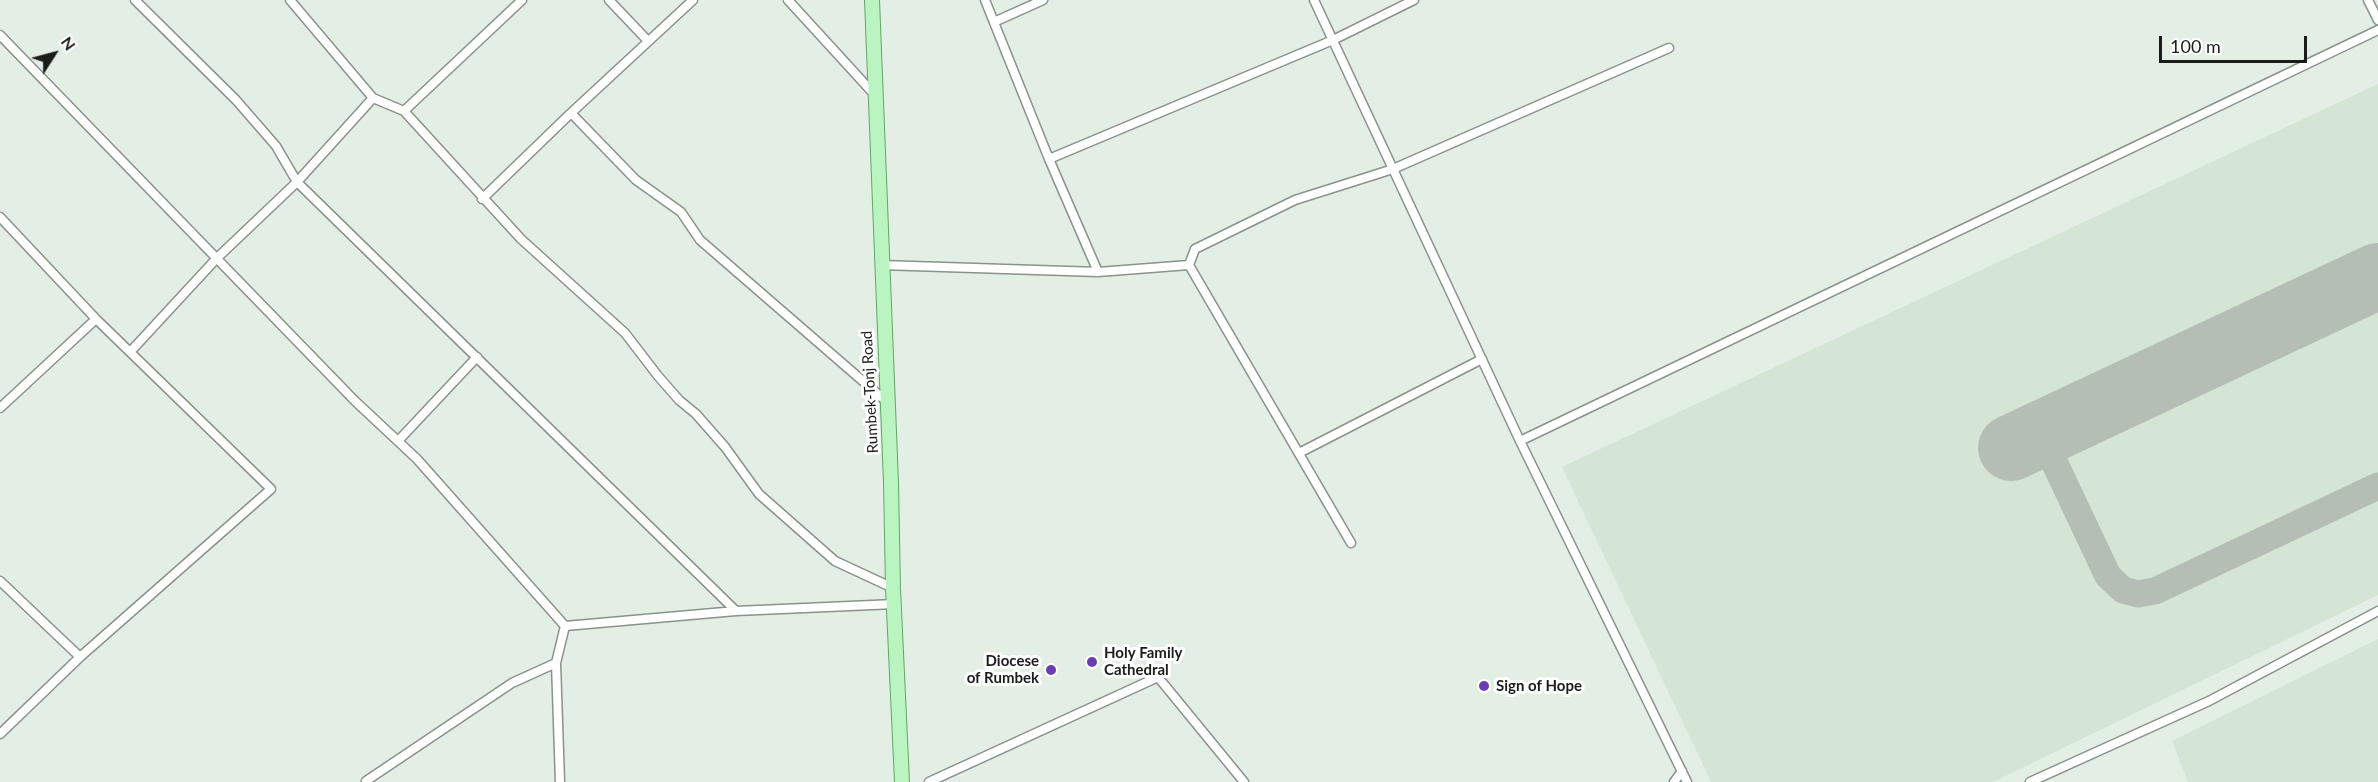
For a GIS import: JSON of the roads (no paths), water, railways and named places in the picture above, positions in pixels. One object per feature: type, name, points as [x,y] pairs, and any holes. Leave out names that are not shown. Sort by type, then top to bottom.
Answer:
[{"type":"main road","name":"Rumbek-Tonj Road","points":[[872,0],[902,782]]},
{"type":"street","points":[[135,0],[236,100],[276,146],[297,182],[736,611]]},
{"type":"street","points":[[290,0],[374,98],[404,111],[521,239],[625,333],[679,400],[696,414],[725,447],[759,494],[835,561],[893,588]]},
{"type":"street","points":[[404,111],[522,0]]},
{"type":"street","points":[[609,0],[648,41]]},
{"type":"street","points":[[482,199],[693,0]]},
{"type":"street","points":[[788,0],[874,94]]},
{"type":"street","points":[[985,0],[1049,159],[1098,272]]},
{"type":"street","points":[[994,22],[1043,0]]},
{"type":"street","points":[[1314,0],[1520,441],[1688,782]]},
{"type":"street","points":[[1049,159],[1333,40],[1414,0]]},
{"type":"street","points":[[2368,0],[2378,20]]},
{"type":"street","points":[[1520,441],[2378,30]]},
{"type":"street","points":[[0,35],[355,400],[417,459],[565,626]]},
{"type":"street","points":[[1352,543],[1189,266],[1195,249],[1295,200],[1393,169],[1669,48]]},
{"type":"street","points":[[131,351],[217,258],[297,182],[374,98]]},
{"type":"street","points":[[571,113],[636,180],[681,212],[700,240],[887,402]]},
{"type":"street","points":[[0,217],[96,319],[271,489],[80,657],[0,734]]},
{"type":"street","points":[[881,265],[1098,272],[1189,266]]},
{"type":"street","points":[[0,408],[96,319]]},
{"type":"street","points":[[398,441],[477,357]]},
{"type":"street","points":[[1299,453],[1482,359]]},
{"type":"street","points":[[0,581],[80,657]]},
{"type":"street","points":[[565,626],[736,611],[895,604]]},
{"type":"street","points":[[2034,781],[2209,702],[2378,611]]},
{"type":"street","points":[[560,782],[556,663],[565,626]]},
{"type":"street","points":[[366,781],[512,683],[556,663]]},
{"type":"street","points":[[930,782],[1158,677],[1244,782]]},
{"type":"street","points":[[1674,782],[1682,771]]},
{"type":"place","name":"Holy Family Cathedral","points":[[1092,662]]},
{"type":"place","name":"Diocese of Rumbek","points":[[1051,670]]},
{"type":"place","name":"Sign of Hope","points":[[1484,686]]}]
